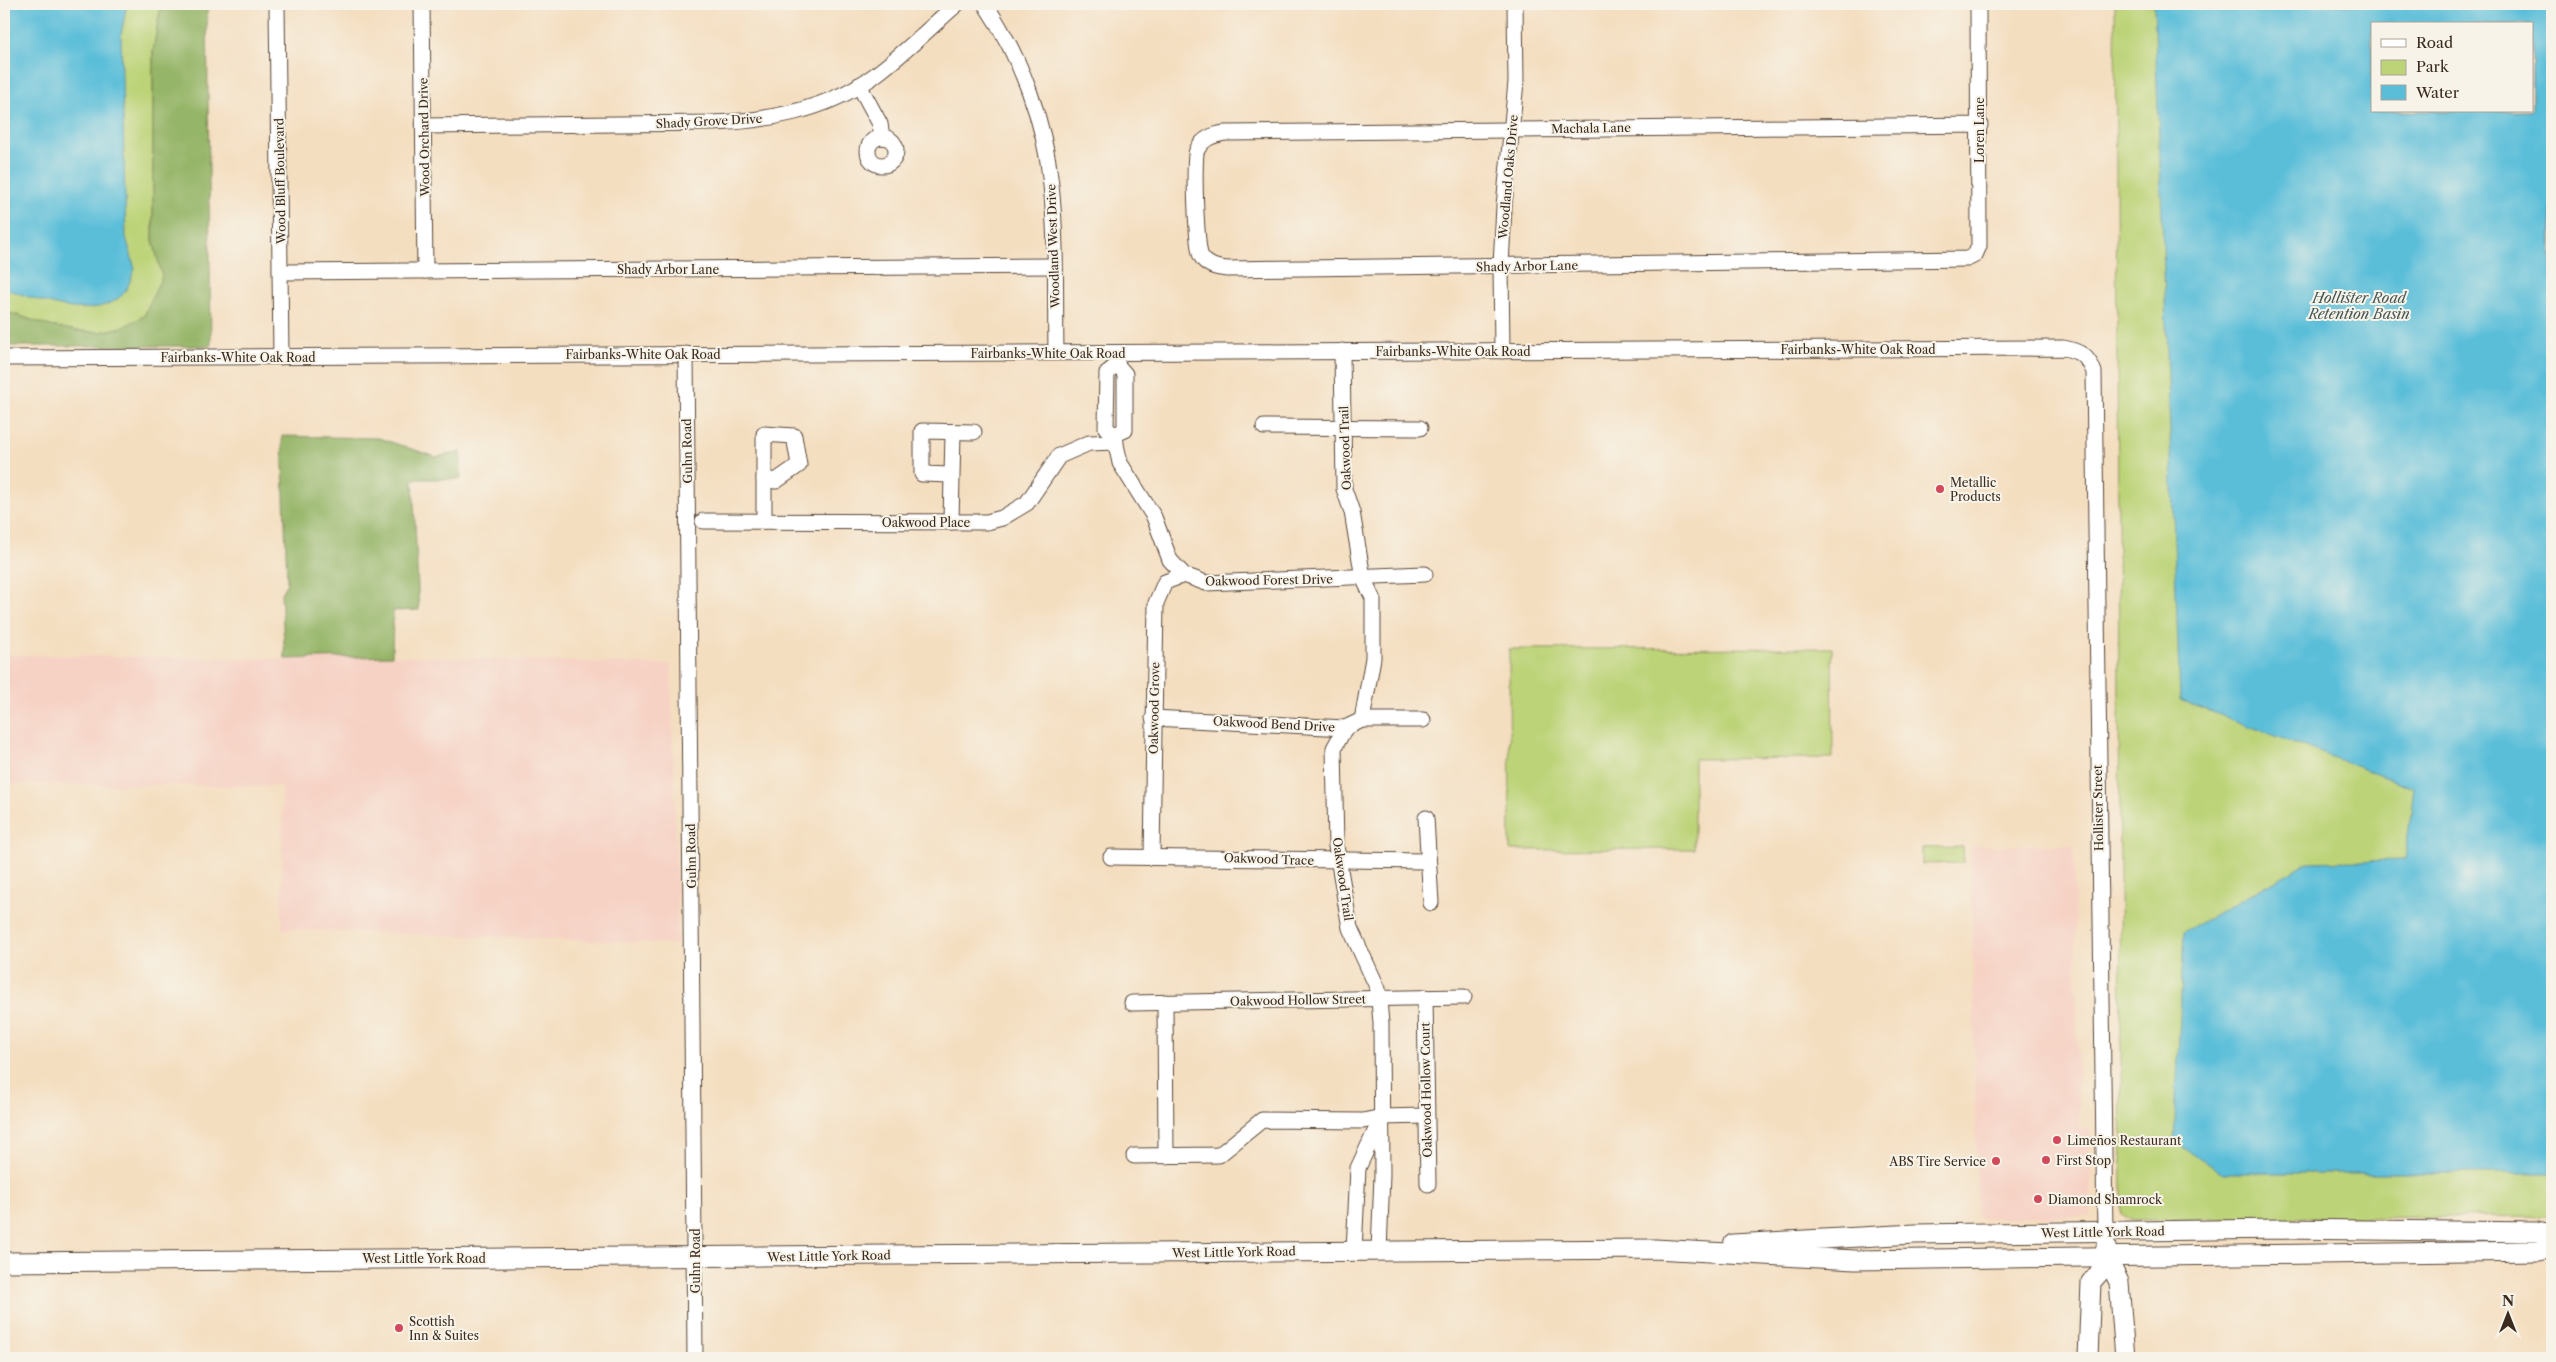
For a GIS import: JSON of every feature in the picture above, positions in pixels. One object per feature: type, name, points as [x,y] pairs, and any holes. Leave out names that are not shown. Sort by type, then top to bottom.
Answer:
[{"type":"main road","name":"West Little York Road","points":[[4,1262],[1655,1249],[1853,1236],[2282,1229],[2537,1232],[2552,1235]]},
{"type":"main road","name":"Hollister Street","points":[[2105,1232],[2106,1258],[2119,1282],[2125,1358]]},
{"type":"main road","name":"West Little York Road","points":[[1655,1249],[1855,1260],[2539,1251],[2552,1248]]},
{"type":"main road","points":[[2088,1358],[2091,1282],[2099,1273],[2106,1258]]},
{"type":"street","name":"Wood Bluff Boulevard","points":[[277,4],[281,272],[280,357]]},
{"type":"street","name":"Wood Orchard Drive","points":[[422,4],[425,271]]},
{"type":"street","name":"Shady Grove Drive","points":[[424,126],[740,122],[786,114],[814,106],[859,85],[897,58],[957,4]]},
{"type":"street","name":"Woodland West Drive","points":[[985,4],[1024,77],[1036,113],[1051,183],[1056,352]]},
{"type":"street","name":"Woodland Oaks Drive","points":[[1502,351],[1501,266],[1504,206],[1516,82],[1515,4]]},
{"type":"street","name":"Loren Lane","points":[[1975,255],[1979,246],[1978,4]]},
{"type":"street","points":[[859,85],[880,124],[882,137]]},
{"type":"street","name":"Machala Lane","points":[[1203,141],[1210,136],[1225,133],[1980,125]]},
{"type":"street","name":"Shady Arbor Lane","points":[[1203,141],[1195,155],[1197,242],[1202,258],[1208,264],[1227,270],[1957,260],[1975,255]]},
{"type":"street","name":"Shady Arbor Lane","points":[[281,272],[1054,266]]},
{"type":"street","name":"Fairbanks-White Oak Road","points":[[4,358],[1056,352],[1117,359],[1342,351],[2063,348],[2077,351],[2089,359]]},
{"type":"street","name":"Oakwood Trail","points":[[1342,351],[1344,489],[1352,512],[1363,578],[1373,598],[1374,637],[1362,720]]},
{"type":"street","name":"Guhn Road","points":[[686,354],[696,1358]]},
{"type":"street","points":[[1117,359],[1125,374],[1125,430],[1115,438],[1120,464],[1154,517],[1170,560],[1184,575]]},
{"type":"street","name":"Hollister Street","points":[[2089,359],[2094,372],[2105,1232]]},
{"type":"street","points":[[1264,427],[1420,428]]},
{"type":"street","points":[[951,475],[922,474],[922,431],[974,432]]},
{"type":"street","points":[[951,522],[953,432]]},
{"type":"street","name":"Oakwood Place","points":[[703,521],[987,522],[1002,518],[1027,504],[1059,456],[1089,443],[1115,438]]},
{"type":"street","points":[[764,479],[764,521]]},
{"type":"street","name":"Oakwood Forest Drive","points":[[1184,575],[1206,583],[1424,574]]},
{"type":"street","name":"Oakwood Grove","points":[[1152,856],[1156,603],[1165,582],[1184,575]]},
{"type":"street","name":"Oakwood Bend Drive","points":[[1153,718],[1345,728],[1362,720],[1423,720]]},
{"type":"street","name":"Oakwood Trail","points":[[1345,728],[1334,748],[1336,846],[1350,928],[1378,989],[1379,998],[1382,1117],[1379,1251]]},
{"type":"street","points":[[1426,818],[1427,861],[1431,903]]},
{"type":"street","name":"Oakwood Trace","points":[[1111,857],[1152,856],[1339,861],[1427,861]]},
{"type":"street","name":"Oakwood Hollow Court","points":[[1425,997],[1428,1184]]},
{"type":"street","name":"Oakwood Hollow Street","points":[[1132,1003],[1464,997]]},
{"type":"street","points":[[1164,1002],[1166,1156]]},
{"type":"street","points":[[1134,1156],[1219,1155],[1262,1120],[1363,1121],[1382,1117],[1426,1116]]},
{"type":"street","name":"Oakwood Trail","points":[[1354,1251],[1358,1168],[1382,1117]]},
{"type":"shaded area","points":[[4,655],[285,659],[392,656],[671,665],[678,944],[282,929],[282,786],[4,784]]},
{"type":"shaded area","points":[[2074,845],[2079,1129],[2090,1129],[2091,1216],[1977,1218],[1971,846]]},
{"type":"green space","points":[[4,4],[161,4],[153,52],[153,240],[162,276],[144,316],[123,327],[101,332],[77,331],[50,326],[4,311]]},
{"type":"green space","points":[[161,4],[207,4],[211,346],[4,346],[4,311],[50,326],[77,331],[101,332],[123,327],[144,316],[162,276],[153,240],[153,52]]},
{"type":"green space","name":"Hollister Road Retention Basin","points":[[2115,4],[2552,4],[2552,1216],[2130,1220],[2122,1214]]},
{"type":"green space","points":[[282,436],[379,438],[436,457],[461,452],[461,479],[413,479],[419,610],[393,611],[392,656],[285,659],[281,593],[287,583]]},
{"type":"green space","points":[[1832,648],[1833,758],[1694,759],[1694,849],[1510,850],[1509,649]]},
{"type":"green space","points":[[1963,847],[1964,863],[1922,864],[1922,848]]},
{"type":"water","points":[[4,4],[127,4],[121,35],[126,237],[135,269],[123,294],[108,304],[94,308],[63,307],[4,288]]},
{"type":"water","name":"Hollister Road Retention Basin","points":[[2154,4],[2552,4],[2552,1173],[2223,1173],[2174,1142],[2184,932],[2308,862],[2405,860],[2414,788],[2180,700]]},
{"type":"place","name":"Metallic Products","points":[[1940,489]]},
{"type":"place","name":"Limeños Restaurant","points":[[2057,1140]]},
{"type":"place","name":"First Stop","points":[[2046,1160]]},
{"type":"place","name":"ABS Tire Service","points":[[1996,1161]]},
{"type":"place","name":"Diamond Shamrock","points":[[2038,1199]]},
{"type":"place","name":"Scottish Inn & Suites","points":[[399,1328]]}]
